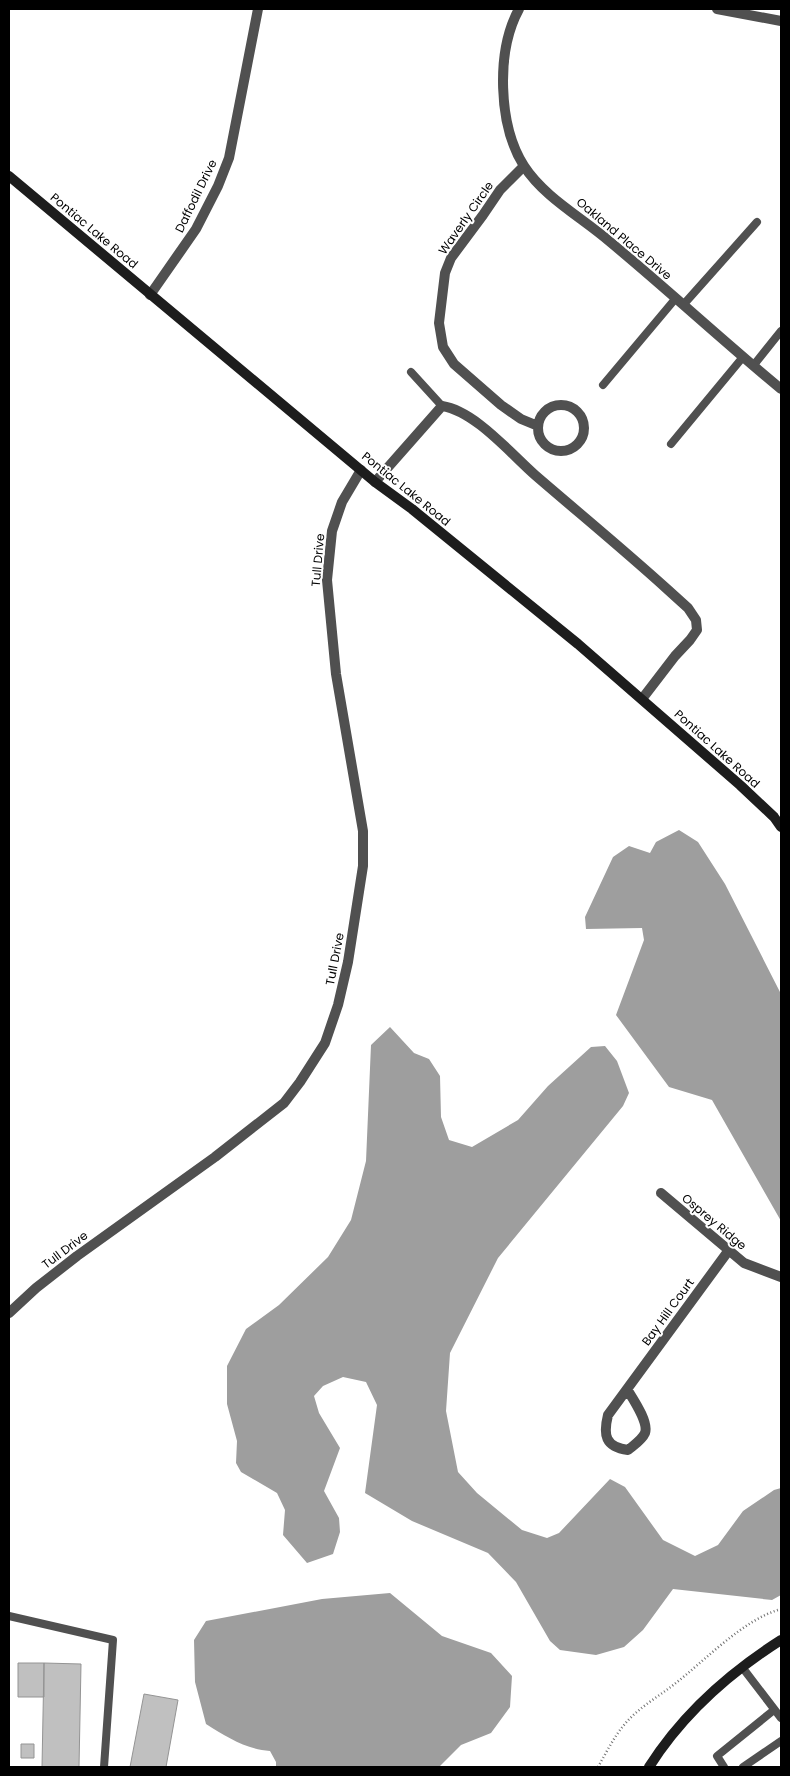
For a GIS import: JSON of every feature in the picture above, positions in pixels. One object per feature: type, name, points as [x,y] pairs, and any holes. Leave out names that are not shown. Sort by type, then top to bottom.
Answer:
[{"type":"street","name":"Daffodil Drive","points":[[150,295],[196,229],[218,186],[229,158],[258,9]]},
{"type":"street","name":"Oakland Place Drive","points":[[519,9],[511,28],[502,95],[512,142],[524,166],[536,181],[555,198],[608,240],[781,389]]},
{"type":"street","points":[[717,9],[781,20]]},
{"type":"street","name":"Waverly Circle","points":[[524,166],[500,190],[451,258],[445,273],[439,323],[443,347],[454,364],[501,406],[521,419],[538,426]]},
{"type":"street","name":"Pontiac Lake Road","points":[[9,176],[375,482],[412,509],[578,644],[754,798],[774,817],[781,827]]},
{"type":"street","points":[[559,404],[568,405],[581,415],[585,430],[583,438],[572,449],[556,451],[549,448],[543,442],[538,426],[544,411],[559,404]]},
{"type":"street","points":[[375,482],[442,406],[462,412],[495,438],[688,608],[696,620],[697,630],[642,699]]},
{"type":"street","name":"Tull Drive","points":[[9,1313],[36,1288],[77,1256],[215,1157],[284,1103],[325,1043],[338,1005],[348,962],[363,866],[363,831],[336,674],[327,580],[332,531],[342,502],[361,470]]},
{"type":"street","name":"Osprey Ridge","points":[[661,1193],[744,1263],[781,1277]]},
{"type":"street","name":"Bay Hill Court","points":[[627,1389],[646,1426],[640,1440],[628,1450],[617,1448],[606,1439],[605,1430],[608,1415],[627,1389],[729,1250]]},
{"type":"street","points":[[648,1767],[692,1712],[721,1684],[781,1640]]},
{"type":"lane","points":[[603,384],[757,222]]},
{"type":"lane","points":[[753,366],[781,331]]},
{"type":"lane","points":[[671,444],[743,358]]},
{"type":"lane","points":[[411,372],[442,406]]},
{"type":"lane","points":[[9,1616],[112,1640],[104,1767]]},
{"type":"lane","points":[[742,1667],[781,1718]]},
{"type":"lane","points":[[724,1767],[717,1756],[774,1710]]},
{"type":"lane","points":[[743,1767],[781,1741]]},
{"type":"path","points":[[598,1767],[624,1724],[647,1704],[673,1686],[743,1629],[770,1612],[781,1608]]},
{"type":"shaded area","points":[[679,830],[698,842],[725,884],[781,994],[781,1221],[712,1100],[669,1087],[616,1015],[644,940],[642,928],[586,929],[585,917],[613,857],[629,846],[650,853],[656,842]]},
{"type":"shaded area","points":[[390,1027],[414,1053],[429,1059],[440,1076],[441,1117],[449,1140],[472,1147],[518,1120],[548,1086],[591,1047],[605,1046],[617,1061],[629,1093],[623,1106],[498,1258],[450,1353],[446,1411],[458,1472],[477,1493],[522,1530],[547,1538],[559,1533],[610,1479],[625,1487],[663,1540],[695,1556],[718,1545],[743,1511],[774,1490],[781,1488],[781,1595],[772,1600],[673,1589],[643,1630],[624,1647],[596,1655],[560,1650],[550,1641],[516,1582],[488,1553],[412,1521],[365,1493],[377,1405],[366,1382],[343,1377],[323,1386],[314,1396],[319,1413],[340,1448],[324,1491],[339,1518],[340,1532],[333,1554],[307,1563],[283,1535],[285,1510],[277,1493],[241,1472],[236,1463],[237,1441],[227,1404],[227,1366],[246,1329],[279,1305],[328,1257],[351,1220],[366,1161],[371,1045]]},
{"type":"shaded area","points":[[390,1593],[442,1636],[491,1653],[512,1676],[510,1707],[491,1733],[461,1745],[439,1767],[276,1767],[276,1762],[270,1751],[244,1745],[206,1724],[195,1682],[194,1640],[206,1621],[322,1599]]},
{"type":"building","points":[[18,1663],[44,1663],[44,1697],[18,1697]]},
{"type":"building","points":[[44,1663],[81,1664],[79,1767],[42,1767]]},
{"type":"building","points":[[144,1694],[178,1700],[166,1767],[130,1767]]},
{"type":"building","points":[[21,1744],[34,1744],[34,1758],[21,1758]]}]
